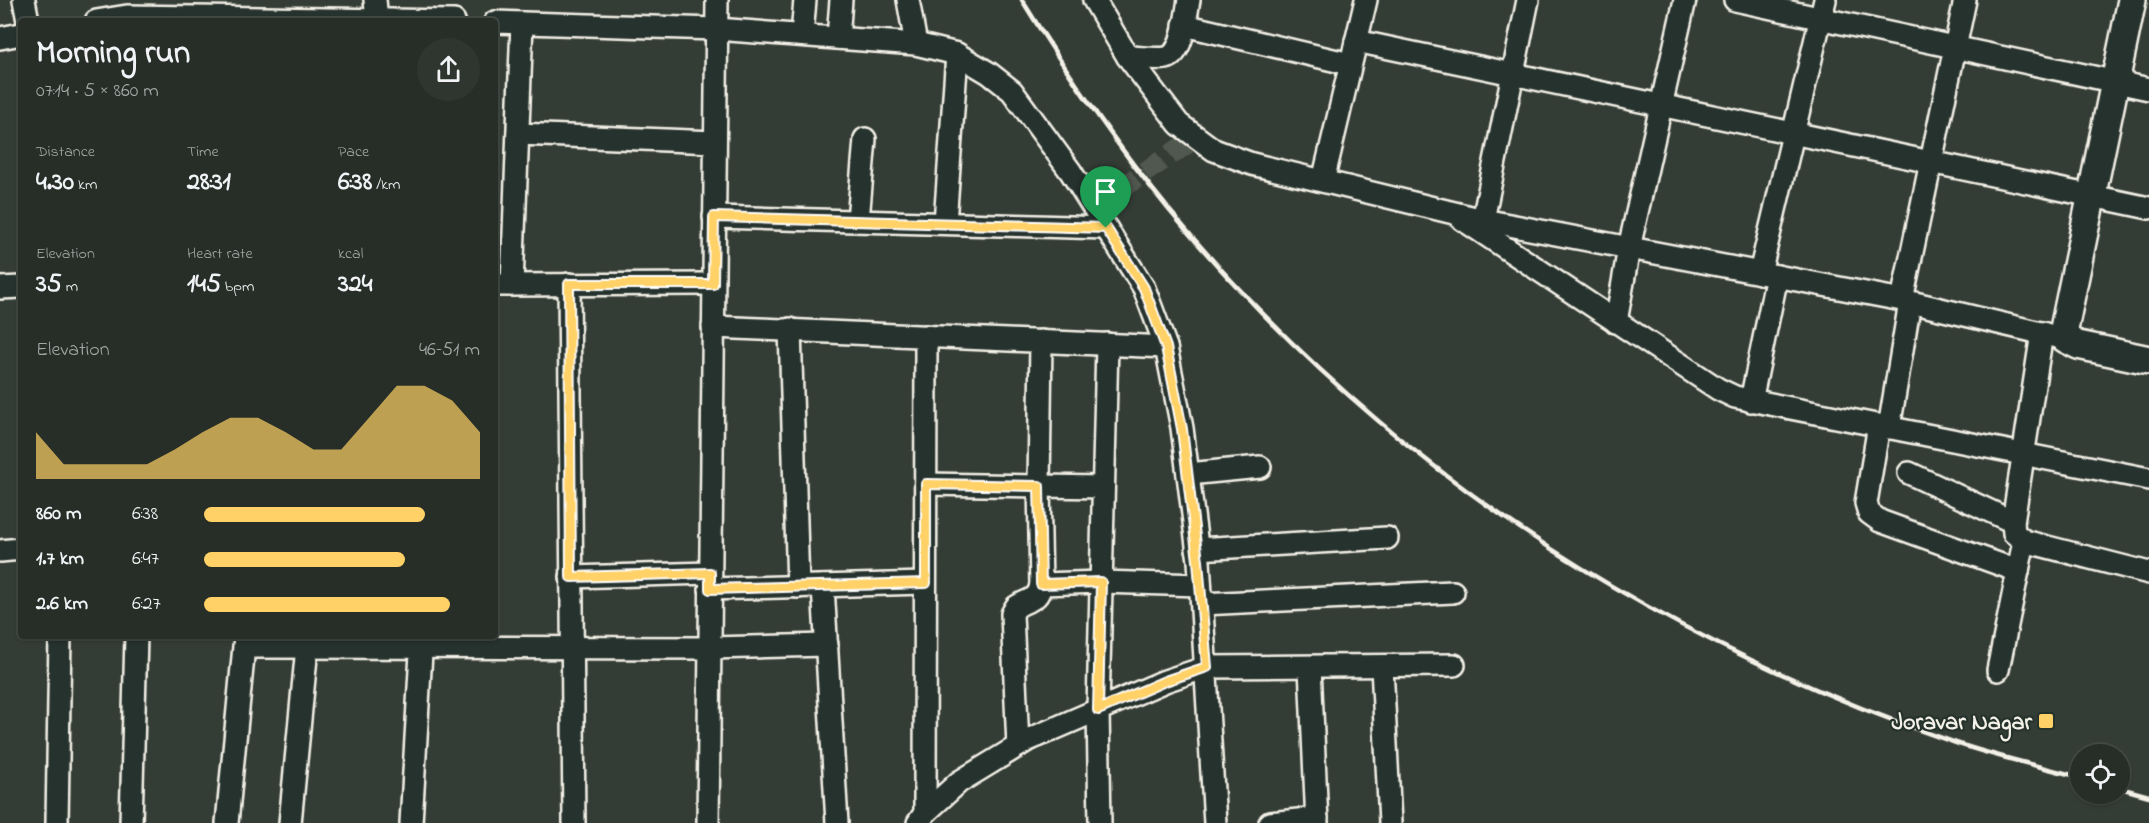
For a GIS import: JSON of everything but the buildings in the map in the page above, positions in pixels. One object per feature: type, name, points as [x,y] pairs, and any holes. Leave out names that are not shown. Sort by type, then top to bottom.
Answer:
[{"type":"main road","points":[[2132,0],[2064,323],[2054,336],[2078,345],[2149,360]]},
{"type":"street","points":[[24,0],[27,18]]},
{"type":"street","points":[[708,823],[717,0]]},
{"type":"street","points":[[802,34],[805,0]]},
{"type":"street","points":[[838,38],[841,0]]},
{"type":"street","points":[[909,0],[916,44]]},
{"type":"street","points":[[1094,0],[1128,57],[1179,124],[1214,150],[1252,164],[1483,219],[1906,301],[2054,336],[2023,454],[2013,522],[2014,533],[2024,541],[2149,573]]},
{"type":"street","points":[[1128,57],[1166,58],[1174,54],[1180,45],[1189,0]]},
{"type":"street","points":[[1323,181],[1366,0]]},
{"type":"street","points":[[1483,219],[1528,0]]},
{"type":"street","points":[[1616,322],[1629,248],[1685,0]]},
{"type":"street","points":[[1735,0],[1823,9],[1955,47],[2149,90]]},
{"type":"street","points":[[1965,0],[1931,162],[1884,427],[1866,503],[1869,513],[1880,521],[2018,571]]},
{"type":"street","points":[[121,18],[144,8],[249,18]]},
{"type":"street","points":[[1751,400],[1769,274],[1794,133],[1823,9]]},
{"type":"street","points":[[273,18],[376,10],[398,18]]},
{"type":"street","points":[[498,22],[716,29],[916,44],[957,54],[989,73],[1012,91],[1071,172],[1144,288],[1166,347],[1182,429],[1197,549],[1207,667],[1215,823]]},
{"type":"street","points":[[522,22],[518,134],[504,285],[713,284]]},
{"type":"street","points":[[1184,25],[1350,64]]},
{"type":"street","points":[[0,38],[18,35]]},
{"type":"street","points":[[1356,41],[2149,208]]},
{"type":"street","points":[[945,222],[957,54]]},
{"type":"street","points":[[518,134],[715,142]]},
{"type":"street","points":[[858,220],[865,139]]},
{"type":"street","points":[[1452,212],[1718,389],[1735,397],[2149,479]]},
{"type":"street","points":[[714,217],[1106,228]]},
{"type":"street","points":[[569,284],[574,823]]},
{"type":"street","points":[[0,288],[18,288]]},
{"type":"street","points":[[713,327],[1166,347]]},
{"type":"street","points":[[790,329],[798,587]]},
{"type":"street","points":[[921,818],[926,583],[926,336]]},
{"type":"street","points":[[1018,746],[1012,614],[1016,607],[1039,594],[1041,584],[1039,486],[1041,341]]},
{"type":"street","points":[[1100,823],[1098,710],[1107,344]]},
{"type":"street","points":[[1188,474],[1260,467]]},
{"type":"street","points":[[1909,473],[2013,522]]},
{"type":"street","points":[[926,484],[1103,488]]},
{"type":"street","points":[[1197,549],[1387,538]]},
{"type":"street","points":[[1998,670],[2024,541]]},
{"type":"street","points":[[0,551],[18,549]]},
{"type":"street","points":[[571,577],[710,581],[798,587],[926,583]]},
{"type":"street","points":[[1041,584],[1101,582],[1201,595],[1453,592]]},
{"type":"street","points":[[822,586],[837,823]]},
{"type":"street","points":[[57,823],[60,639]]},
{"type":"street","points":[[131,823],[136,639]]},
{"type":"street","points":[[227,823],[245,642],[422,642],[571,648],[827,645]]},
{"type":"street","points":[[411,823],[422,642]]},
{"type":"street","points":[[290,823],[293,643]]},
{"type":"street","points":[[921,818],[959,782],[1028,740],[1165,681],[1207,667],[1454,665]]},
{"type":"street","points":[[1382,666],[1390,823]]},
{"type":"street","points":[[1270,823],[1317,821],[1310,667]]},
{"type":"tunnel","points":[[1093,207],[1197,137]]},
{"type":"railway","points":[[1022,0],[1092,108],[1170,211],[1251,302],[1338,386],[1429,462],[1526,532],[1626,595],[1732,651],[1842,700],[1956,743],[2070,774]]},
{"type":"railway","points":[[2130,791],[2149,796]]},
{"type":"place","name":"Joravar Nagar","points":[[2046,721]]},
{"type":"route","points":[[714,217],[1106,228],[1144,288],[1166,347],[1182,429],[1198,561],[1207,667],[1165,681],[1098,710],[1101,582],[1041,584],[1039,486],[926,484],[926,583],[710,589],[710,573],[571,577],[569,284],[713,284],[714,217]]}]
